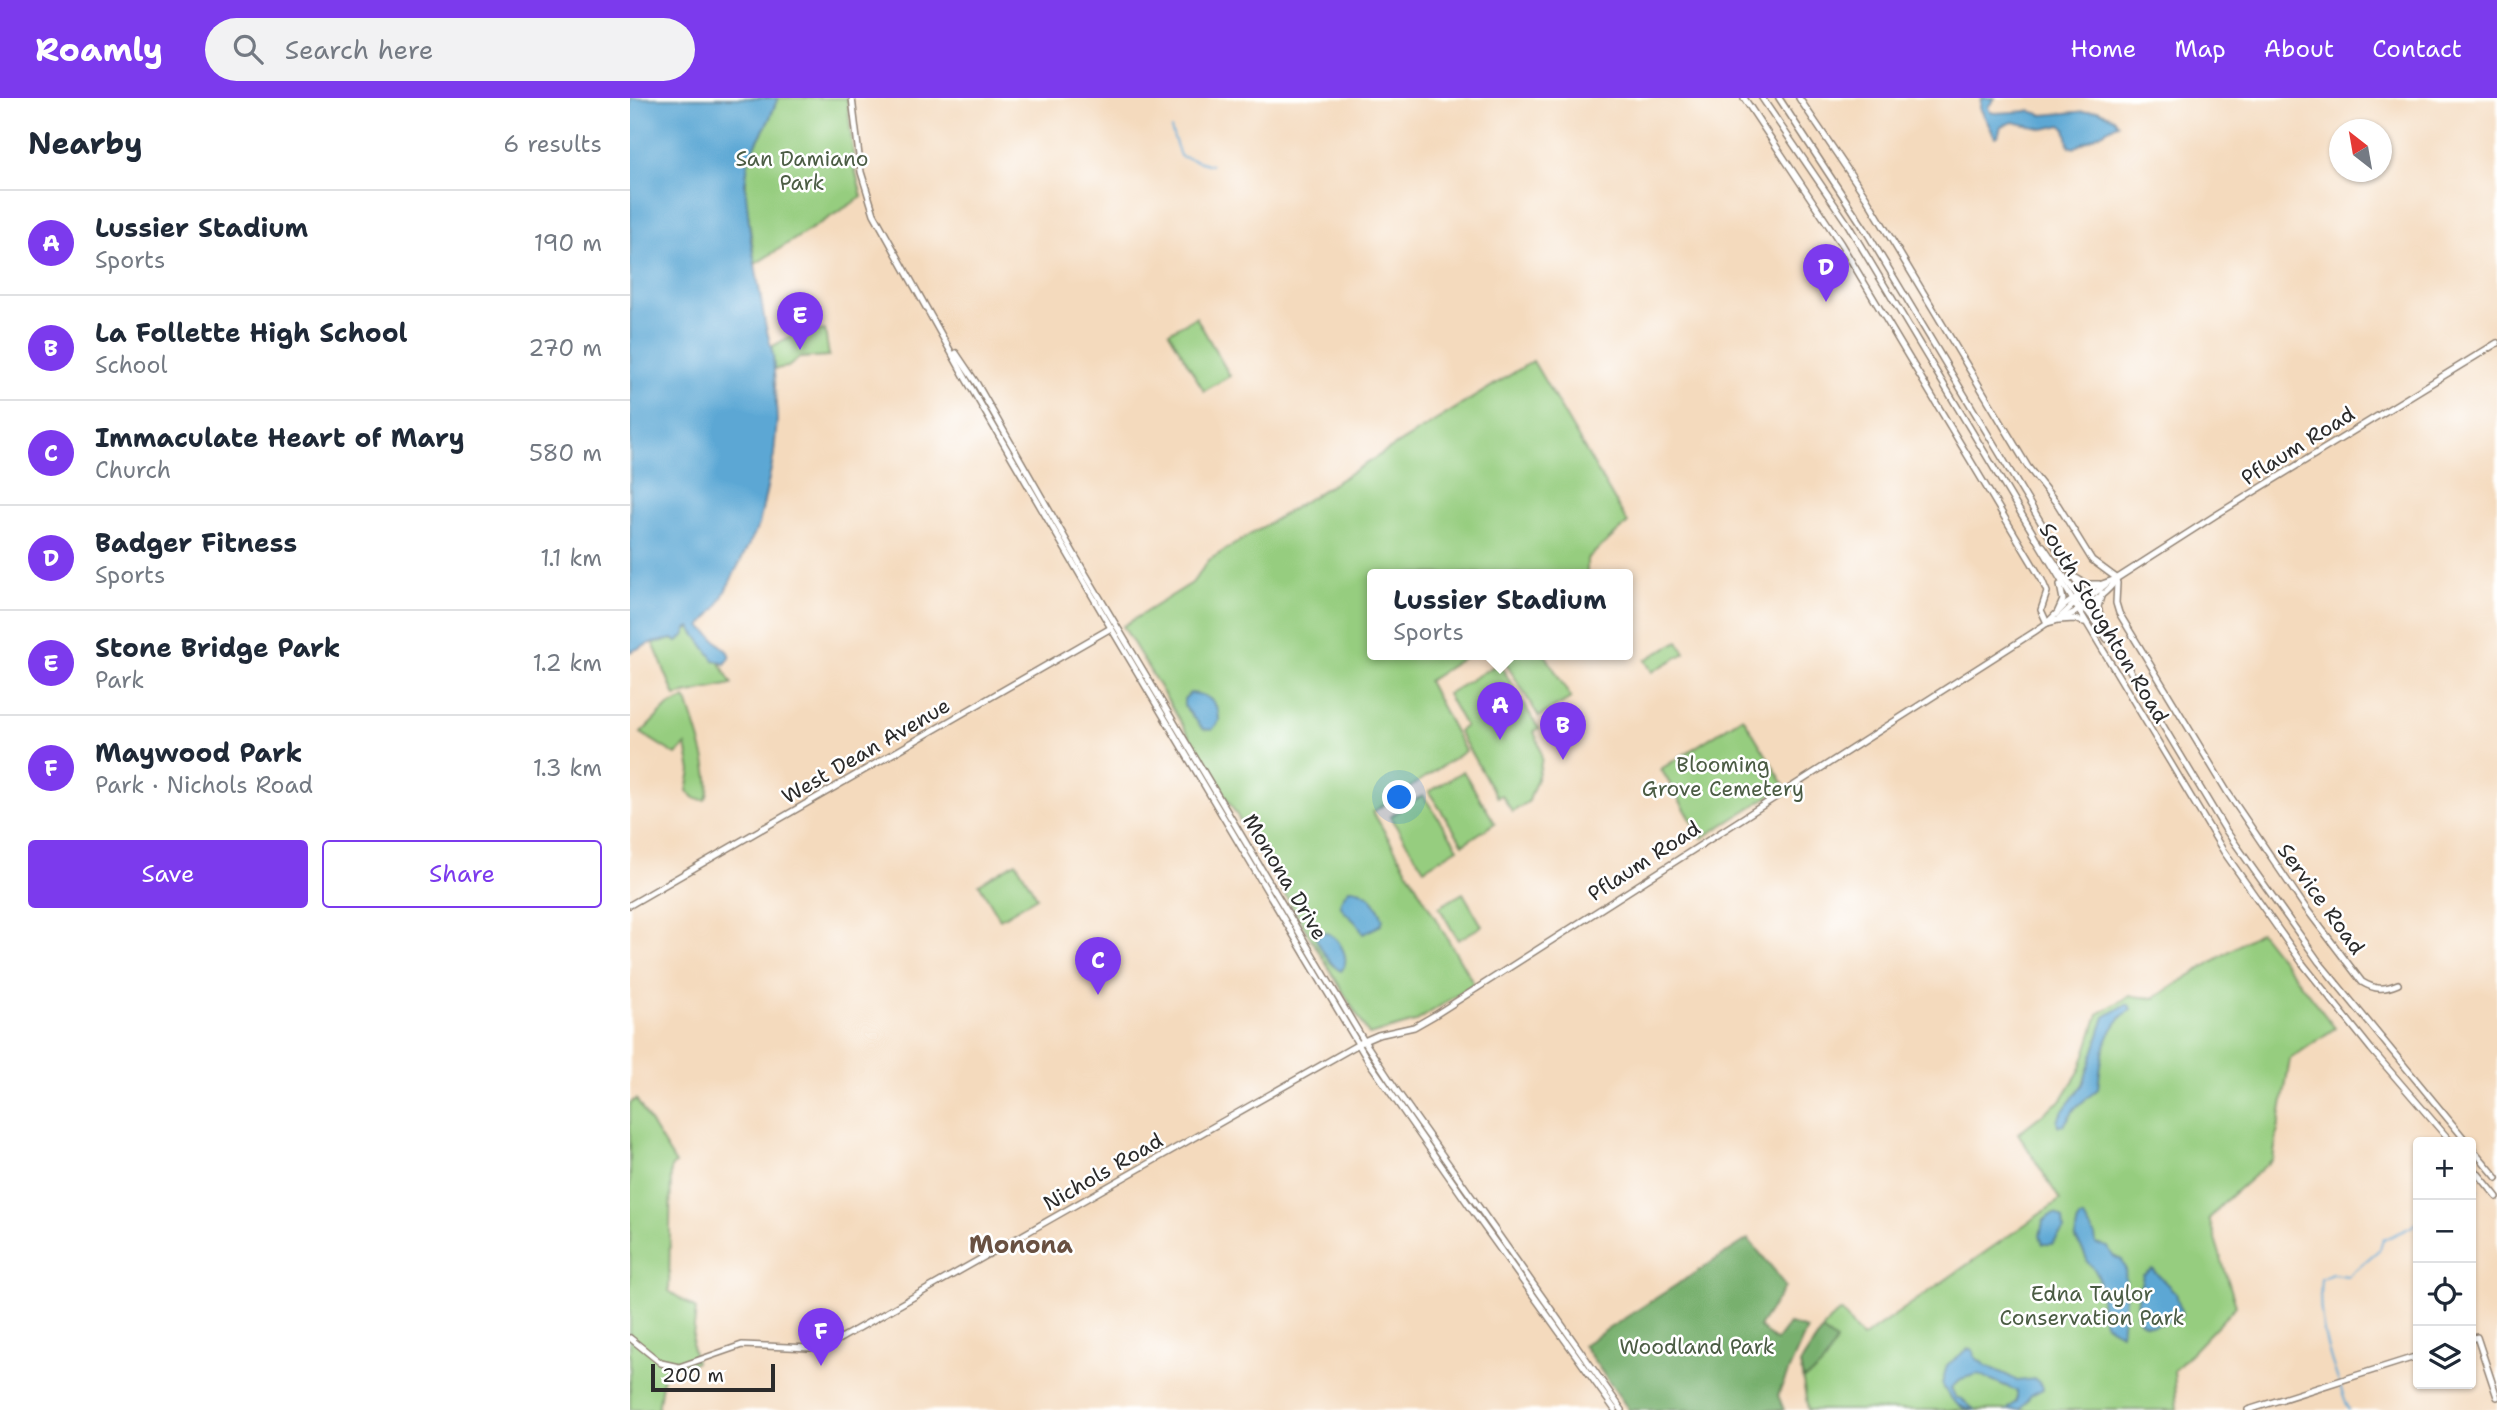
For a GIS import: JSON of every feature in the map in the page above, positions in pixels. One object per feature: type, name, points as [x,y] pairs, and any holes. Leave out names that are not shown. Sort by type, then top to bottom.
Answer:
[{"type":"street","name":"Monona Drive","points":[[852,98],[861,172],[870,206],[966,379],[1361,1043],[1475,1214],[1615,1410]]},
{"type":"street","points":[[1744,98],[1841,244],[2042,580],[2047,592],[2041,610],[2047,623],[2058,618],[2116,579],[2092,560],[2058,505],[2033,473],[1866,197],[1800,98]]},
{"type":"street","name":"South Stoughton Road","points":[[1762,98],[1846,223],[2059,578],[2102,624],[2225,829],[2280,910],[2356,1010],[2463,1137]]},
{"type":"street","name":"South Stoughton Road","points":[[1779,98],[1866,231],[2074,578],[2085,623],[2207,825],[2266,914],[2371,1049],[2447,1137]]},
{"type":"street","name":"Pflaum Road","points":[[1361,1043],[1378,1035],[1414,1027],[1435,1015],[2047,623],[2058,611],[2102,593],[2116,579],[2216,515],[2497,343]]},
{"type":"street","points":[[2032,533],[2123,661]]},
{"type":"street","points":[[2058,611],[2063,597],[2059,578]]},
{"type":"street","points":[[2074,578],[2086,584],[2099,584]]},
{"type":"street","name":"Pflaum Road","points":[[2047,623],[2059,620],[2099,584],[2116,579]]},
{"type":"street","name":"Service Road","points":[[2116,579],[2116,603],[2119,613],[2235,802],[2299,898],[2362,982],[2377,989],[2398,984]]},
{"type":"street","points":[[2102,593],[2098,606],[2102,624]]},
{"type":"street","points":[[2059,620],[2074,619],[2085,623]]},
{"type":"street","name":"West Dean Avenue","points":[[630,905],[1114,626]]},
{"type":"street","name":"Monona Drive","points":[[1361,1043],[1622,1410]]},
{"type":"street","name":"Nichols Road","points":[[630,1338],[661,1363],[678,1367],[742,1345],[810,1348],[830,1344],[951,1278],[1361,1043]]},
{"type":"street","points":[[2476,1153],[2497,1178]]},
{"type":"street","points":[[2476,1171],[2497,1197]]},
{"type":"street","points":[[2476,1343],[2497,1397]]},
{"type":"street","points":[[2248,1410],[2413,1358]]},
{"type":"green space","name":"San Damiano Park","points":[[778,98],[847,98],[855,169],[862,197],[755,264],[746,199],[746,174],[749,157]]},
{"type":"green space","points":[[1196,317],[1230,376],[1204,391],[1169,332]]},
{"type":"green space","points":[[825,330],[829,356],[799,358],[788,367],[774,369],[771,347],[795,334]]},
{"type":"green space","points":[[1533,361],[1628,523],[1587,559],[1587,569],[1367,569],[1367,660],[1460,660],[1428,681],[1465,751],[1373,812],[1474,984],[1415,1022],[1369,1035],[1123,626],[1192,583],[1209,560]]},
{"type":"green space","points":[[691,627],[714,660],[720,663],[732,684],[675,696],[653,643],[673,639],[677,642]]},
{"type":"green space","points":[[1678,641],[1685,653],[1652,672],[1645,660]]},
{"type":"green space","points":[[1504,660],[1549,660],[1571,698],[1539,717]]},
{"type":"green space","points":[[1499,663],[1539,729],[1534,732],[1541,752],[1538,774],[1529,801],[1512,812],[1502,795],[1497,797],[1458,731],[1465,726],[1447,694]]},
{"type":"green space","points":[[685,699],[695,724],[706,768],[708,792],[705,800],[696,799],[687,791],[691,771],[686,745],[676,755],[641,733],[668,706]]},
{"type":"green space","name":"Blooming Grove Cemetery","points":[[1743,717],[1785,786],[1702,838],[1661,769]]},
{"type":"green space","points":[[1463,771],[1495,823],[1463,844],[1429,792]]},
{"type":"green space","points":[[1423,795],[1458,848],[1424,869],[1390,817]]},
{"type":"green space","points":[[1016,862],[1037,897],[1000,919],[979,884]]},
{"type":"green space","points":[[1463,893],[1482,926],[1458,940],[1439,907]]},
{"type":"green space","name":"Edna Taylor Conservation Park","points":[[2260,932],[2335,1028],[2290,1059],[2273,1159],[2224,1202],[2209,1219],[2236,1306],[2174,1371],[2177,1410],[1808,1410],[1800,1364],[1829,1320],[1841,1311],[1862,1338],[2060,1200],[2018,1133],[2062,1099],[2080,1070],[2098,1014],[2130,996],[2154,998]]},
{"type":"green space","points":[[636,1099],[676,1164],[671,1167],[669,1291],[696,1309],[692,1346],[696,1362],[690,1365],[665,1365],[658,1410],[630,1410],[630,1103]]},
{"type":"green space","name":"Woodland Park","points":[[1748,1239],[1785,1287],[1759,1327],[1776,1341],[1789,1324],[1807,1329],[1778,1395],[1784,1410],[1629,1410],[1583,1345]]},
{"type":"green space","points":[[1822,1331],[1836,1341],[1823,1364],[1803,1379],[1800,1364]]},
{"type":"water","points":[[630,98],[778,98],[749,157],[745,184],[751,241],[773,355],[777,420],[774,455],[759,525],[717,607],[701,626],[728,652],[730,658],[725,664],[714,660],[690,627],[677,642],[673,639],[651,643],[630,652]]},
{"type":"water","points":[[1981,98],[1995,98],[1988,107],[1990,112],[1995,113],[2030,111],[2043,115],[2098,110],[2114,118],[2118,124],[2074,148],[2069,146],[2065,128],[2061,125],[2044,129],[2013,122],[2001,126],[1998,136],[1995,137],[1980,108]]},
{"type":"water","points":[[1190,693],[1207,697],[1215,704],[1219,721],[1212,730],[1203,729],[1184,706],[1184,699]]},
{"type":"water","points":[[1349,889],[1361,891],[1371,898],[1383,919],[1381,925],[1363,934],[1358,925],[1342,910],[1341,901]]},
{"type":"water","points":[[1325,932],[1335,938],[1342,948],[1345,960],[1341,971],[1327,957],[1316,938]]},
{"type":"water","points":[[2129,1005],[2131,1009],[2122,1016],[2109,1034],[2098,1089],[2075,1108],[2064,1125],[2058,1126],[2057,1121],[2062,1112],[2083,1084],[2105,1017]]},
{"type":"water","points":[[2056,1214],[2063,1219],[2064,1230],[2052,1244],[2043,1244],[2040,1236],[2043,1221]]},
{"type":"water","points":[[2079,1218],[2084,1218],[2095,1236],[2096,1244],[2108,1247],[2113,1256],[2122,1260],[2125,1268],[2126,1290],[2121,1333],[2105,1324],[2098,1275],[2088,1263],[2076,1239]]},
{"type":"water","points":[[2152,1269],[2176,1293],[2182,1315],[2155,1325],[2140,1321],[2137,1308],[2143,1275]]},
{"type":"water","points":[[1968,1349],[1973,1350],[1979,1361],[1990,1367],[2017,1381],[2035,1379],[2043,1389],[2031,1395],[2020,1410],[2007,1410],[2017,1401],[2017,1391],[1978,1374],[1961,1379],[1951,1388],[1956,1398],[1975,1410],[1959,1405],[1942,1384],[1947,1365]]},
{"type":"waterway","points":[[1171,129],[1180,156],[1211,165]]},
{"type":"waterway","points":[[2349,1410],[2323,1329],[2321,1279],[2332,1274],[2348,1276],[2380,1249],[2383,1240],[2413,1225]]},
{"type":"place","name":"Badger Fitness","points":[[1826,302]]},
{"type":"place","name":"Stone Bridge Park","points":[[800,350]]},
{"type":"place","name":"Lussier Stadium","points":[[1500,740]]},
{"type":"place","name":"La Follette High School","points":[[1563,760]]},
{"type":"place","name":"Immaculate Heart of Mary","points":[[1098,995]]},
{"type":"place","name":"Maywood Park","points":[[821,1366]]},
{"type":"district","name":"Monona","points":[[1021,1245]]}]
